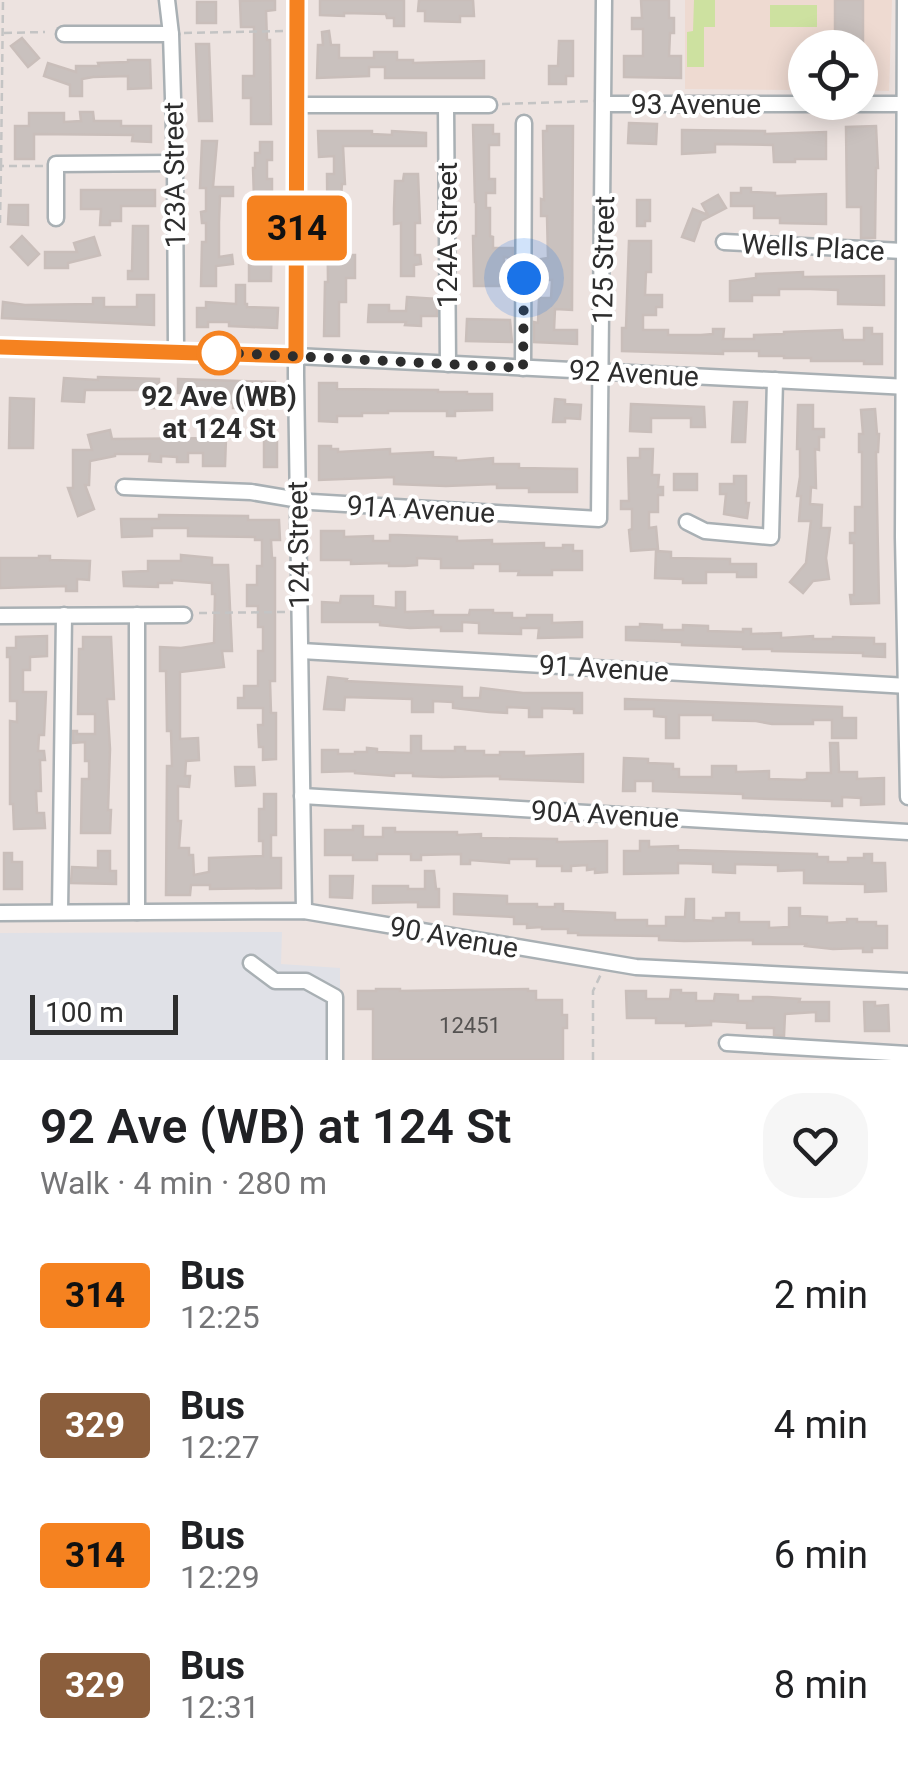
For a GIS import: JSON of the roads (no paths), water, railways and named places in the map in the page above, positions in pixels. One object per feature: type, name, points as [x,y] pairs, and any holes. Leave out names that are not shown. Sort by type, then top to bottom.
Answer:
[{"type":"street","name":"123A Street","points":[[167,0],[174,33],[176,351]]},
{"type":"street","name":"124 Street","points":[[297,0],[297,500],[304,911]]},
{"type":"street","name":"125 Street","points":[[599,519],[604,0]]},
{"type":"street","points":[[906,0],[903,251],[908,797]]},
{"type":"street","points":[[64,34],[174,33]]},
{"type":"street","name":"93 Avenue","points":[[601,102],[907,104]]},
{"type":"street","points":[[298,105],[491,105]]},
{"type":"street","name":"124A Street","points":[[446,106],[448,364]]},
{"type":"street","points":[[523,368],[524,124]]},
{"type":"street","points":[[56,218],[56,164],[175,163]]},
{"type":"street","name":"Wells Place","points":[[724,242],[903,251]]},
{"type":"street","name":"92 Avenue","points":[[0,347],[296,356],[906,387]]},
{"type":"street","points":[[687,522],[705,531],[771,538],[774,380]]},
{"type":"street","name":"91A Avenue","points":[[124,487],[251,492],[312,502],[599,519]]},
{"type":"street","points":[[0,616],[192,614]]},
{"type":"street","points":[[60,912],[64,615]]},
{"type":"street","points":[[137,615],[137,912]]},
{"type":"street","name":"91 Avenue","points":[[300,651],[906,685]]},
{"type":"street","name":"90A Avenue","points":[[302,796],[908,832]]},
{"type":"street","name":"90 Avenue","points":[[0,913],[304,911],[636,967],[908,982]]},
{"type":"street","points":[[251,963],[274,981],[306,981],[335,997],[335,1060]]},
{"type":"street","points":[[727,1042],[908,1054]]},
{"type":"place","name":"92 Ave (WB) at 124 St","points":[[219,353]]}]
